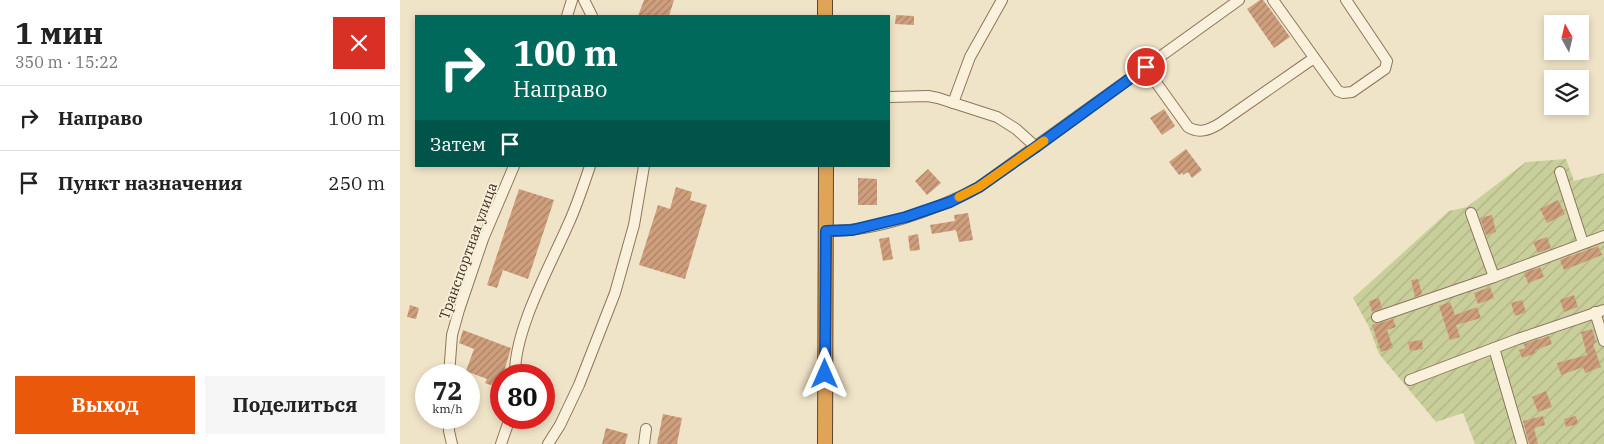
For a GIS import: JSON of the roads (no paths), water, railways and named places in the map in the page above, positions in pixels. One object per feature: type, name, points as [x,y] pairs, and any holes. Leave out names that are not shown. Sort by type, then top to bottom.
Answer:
[{"type":"highway","points":[[825,0],[825,15]]},
{"type":"highway","points":[[825,444],[826,167]]},
{"type":"street","points":[[567,15],[572,0]]},
{"type":"street","points":[[584,0],[592,15]]},
{"type":"street","points":[[953,103],[970,56],[1002,0]]},
{"type":"street","points":[[826,231],[852,230],[906,217],[950,202],[979,187],[1239,0]]},
{"type":"street","points":[[1273,0],[1338,91],[1342,93],[1352,92],[1385,69],[1387,61],[1386,56],[1346,0]]},
{"type":"street","points":[[1146,67],[1188,127],[1199,131],[1213,128],[1314,58]]},
{"type":"street","points":[[890,98],[928,96],[997,117],[1016,129],[1036,147]]},
{"type":"street","name":"Транспортная улица","points":[[449,364],[450,347],[459,310],[483,239],[514,167]]},
{"type":"street","points":[[516,364],[520,341],[536,295],[568,225],[590,167]]},
{"type":"street","points":[[548,444],[560,426],[579,385],[615,293],[634,225],[644,167]]},
{"type":"street","points":[[1560,172],[1583,243]]},
{"type":"street","points":[[1471,213],[1494,277]]},
{"type":"street","points":[[1377,317],[1494,277],[1604,236]]},
{"type":"street","points":[[1410,380],[1600,311],[1604,341]]},
{"type":"street","points":[[1494,348],[1522,444]]},
{"type":"street","points":[[449,429],[452,444]]},
{"type":"street","points":[[501,444],[506,429]]},
{"type":"street","points":[[644,444],[646,429]]}]
